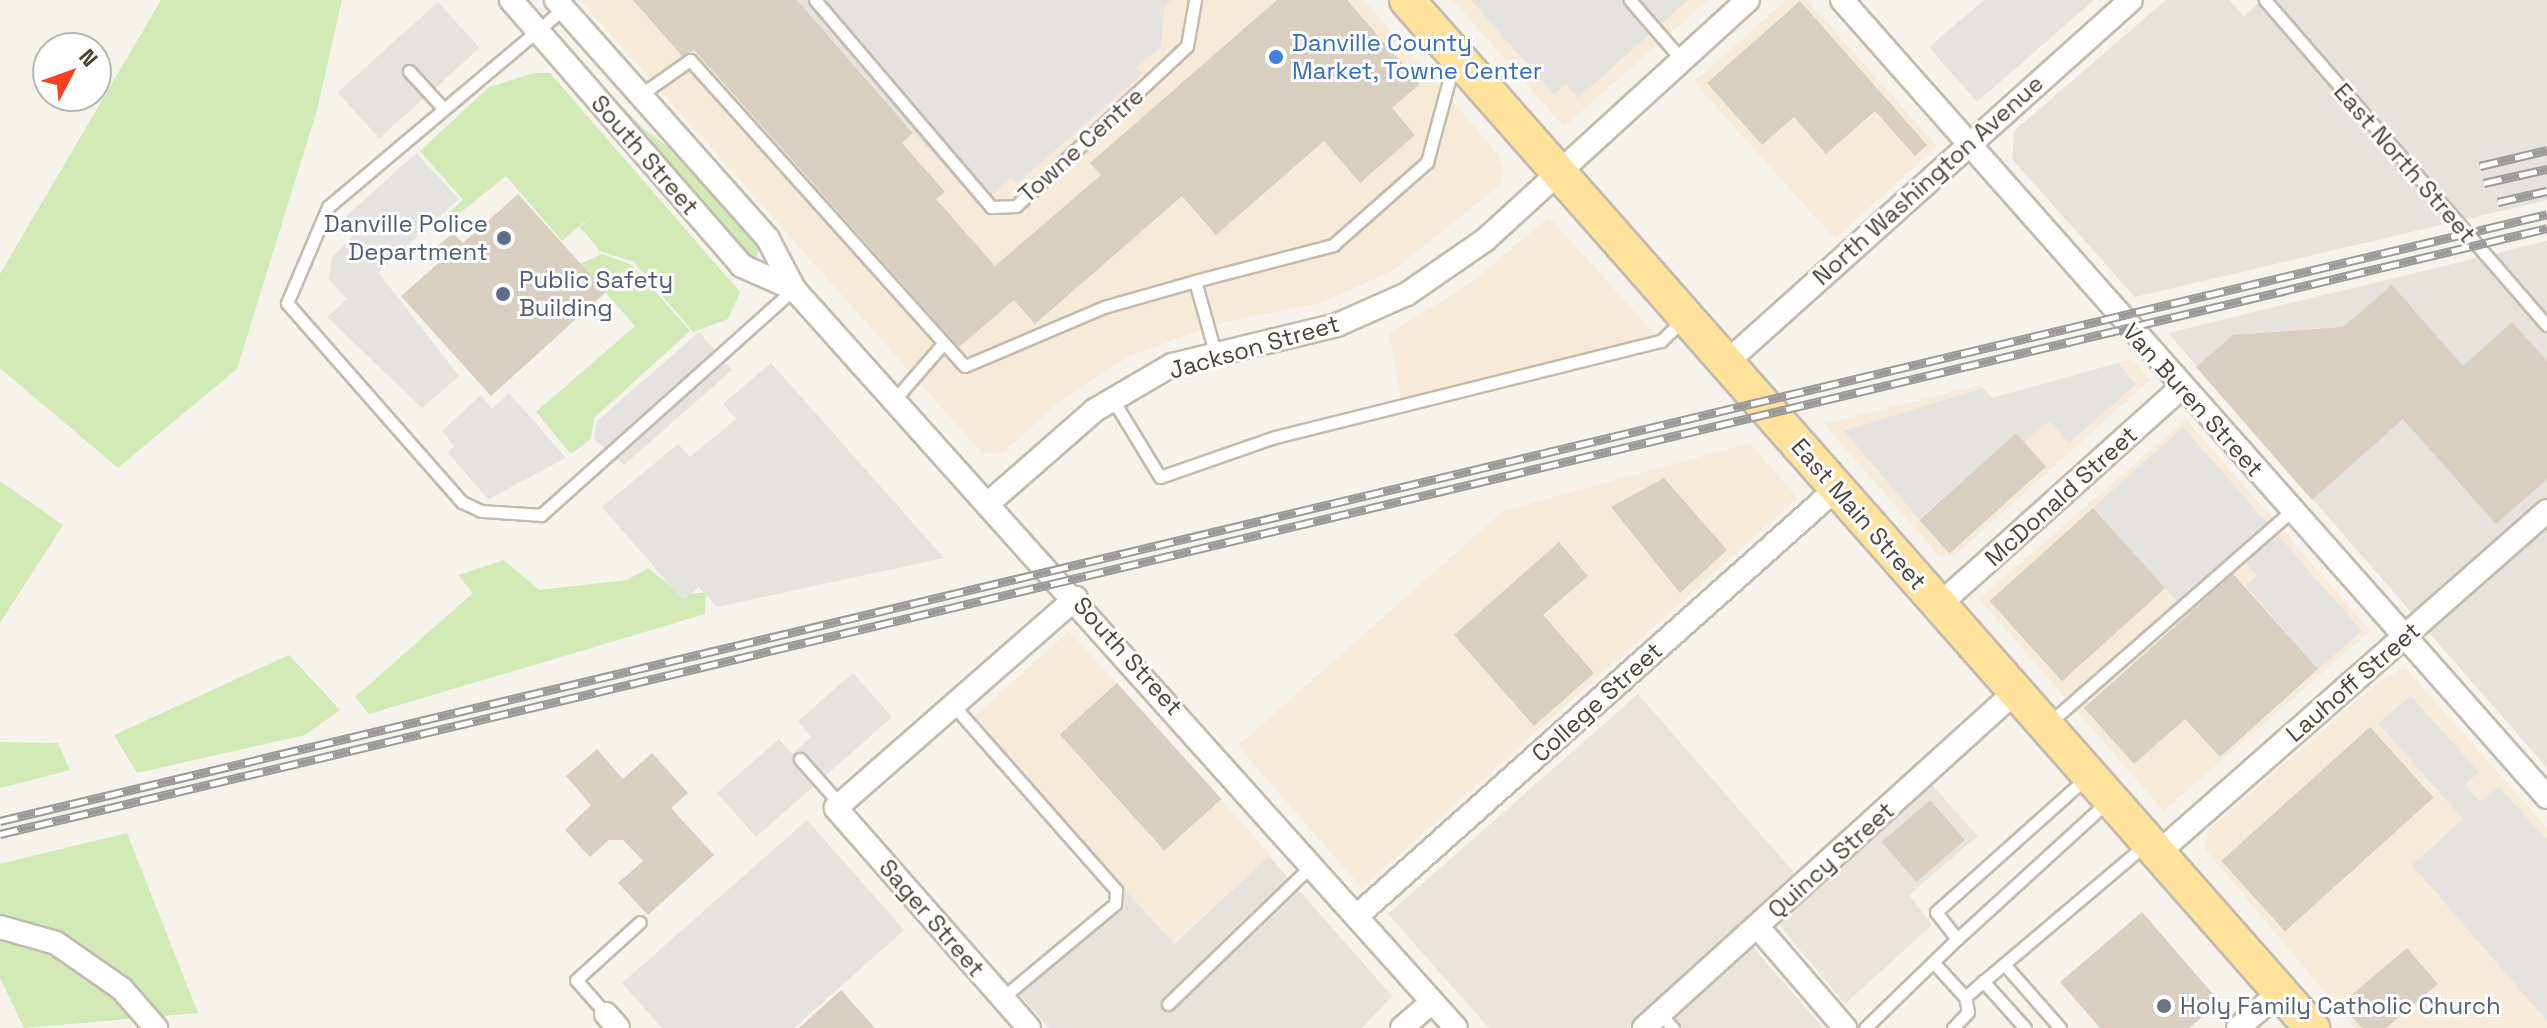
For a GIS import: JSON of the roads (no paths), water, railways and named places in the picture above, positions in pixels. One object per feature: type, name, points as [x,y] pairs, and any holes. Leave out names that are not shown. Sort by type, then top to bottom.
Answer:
[{"type":"main road","name":"East Main Street","points":[[1407,0],[2312,1028]]},
{"type":"street","name":"South Street","points":[[511,0],[742,266],[794,289]]},
{"type":"street","name":"Jackson Street","points":[[991,501],[1113,400],[1172,365],[1215,352],[1337,325],[1407,294],[1485,240],[1748,0]]},
{"type":"street","name":"Van Buren Street","points":[[1842,0],[1966,144],[2547,797]]},
{"type":"street","name":"North Washington Avenue","points":[[1727,362],[1966,144],[2131,0]]},
{"type":"street","name":"South Street","points":[[559,5],[768,239],[794,289],[991,501],[1456,1028]]},
{"type":"street","name":"McDonald Street","points":[[1939,605],[2182,387]]},
{"type":"street","name":"College Street","points":[[1358,915],[1836,489]]},
{"type":"street","name":"Lauhoff Street","points":[[2153,847],[2404,638],[2547,511]]},
{"type":"street","points":[[838,806],[1076,598]]},
{"type":"street","name":"Quincy Street","points":[[1659,1023],[1757,926],[2016,691]]},
{"type":"street","name":"Sager Street","points":[[838,806],[1029,1028]]},
{"type":"street","points":[[1757,926],[1845,1028]]},
{"type":"street","points":[[0,927],[56,943],[122,989],[156,1028]]},
{"type":"street","points":[[2238,1028],[2280,992]]},
{"type":"street","points":[[1402,1028],[1432,1002]]},
{"type":"lane","name":"Towne Centre","points":[[815,0],[991,207],[1016,206],[1187,46],[1195,0]]},
{"type":"lane","points":[[1630,0],[1682,60]]},
{"type":"lane","name":"East North Street","points":[[2265,0],[2547,325]]},
{"type":"lane","points":[[559,5],[537,30],[442,107],[328,207],[287,303],[462,502],[481,511],[541,515],[794,289]]},
{"type":"lane","points":[[640,95],[690,60],[942,345],[965,366],[1104,307],[1333,245],[1427,162],[1456,55]]},
{"type":"lane","points":[[409,71],[442,107]]},
{"type":"lane","points":[[1195,281],[1215,352]]},
{"type":"lane","points":[[1113,400],[1160,477],[1275,437],[1661,341],[1687,317]]},
{"type":"lane","points":[[895,399],[942,345]]},
{"type":"lane","points":[[2046,726],[2291,511]]},
{"type":"lane","points":[[952,705],[1116,890],[1115,904],[1002,998]]},
{"type":"lane","points":[[800,759],[838,806]]},
{"type":"lane","points":[[1957,939],[1936,912],[2100,787]]},
{"type":"lane","points":[[1865,1028],[1957,939],[2100,787]]},
{"type":"lane","points":[[1965,997],[2153,847]]},
{"type":"lane","points":[[1168,1004],[1313,864]]},
{"type":"lane","points":[[612,1021],[576,980],[640,922]]},
{"type":"lane","points":[[1933,962],[1965,997],[1968,1012],[1953,1028]]},
{"type":"lane","points":[[2004,964],[2060,1028]]},
{"type":"lane","points":[[1983,981],[2025,1028]]},
{"type":"railway","points":[[2480,166],[2547,150]]},
{"type":"railway","points":[[2484,183],[2547,169]]},
{"type":"railway","points":[[2498,202],[2547,191]]},
{"type":"railway","points":[[0,821],[2547,214]]},
{"type":"railway","points":[[0,834],[2547,228]]},
{"type":"place","name":"Danville County Market, Towne Center","points":[[1276,57]]},
{"type":"place","name":"Danville Police Department","points":[[504,238]]},
{"type":"place","name":"Public Safety Building","points":[[503,294]]},
{"type":"place","name":"Holy Family Catholic Church","points":[[2164,1006]]}]
